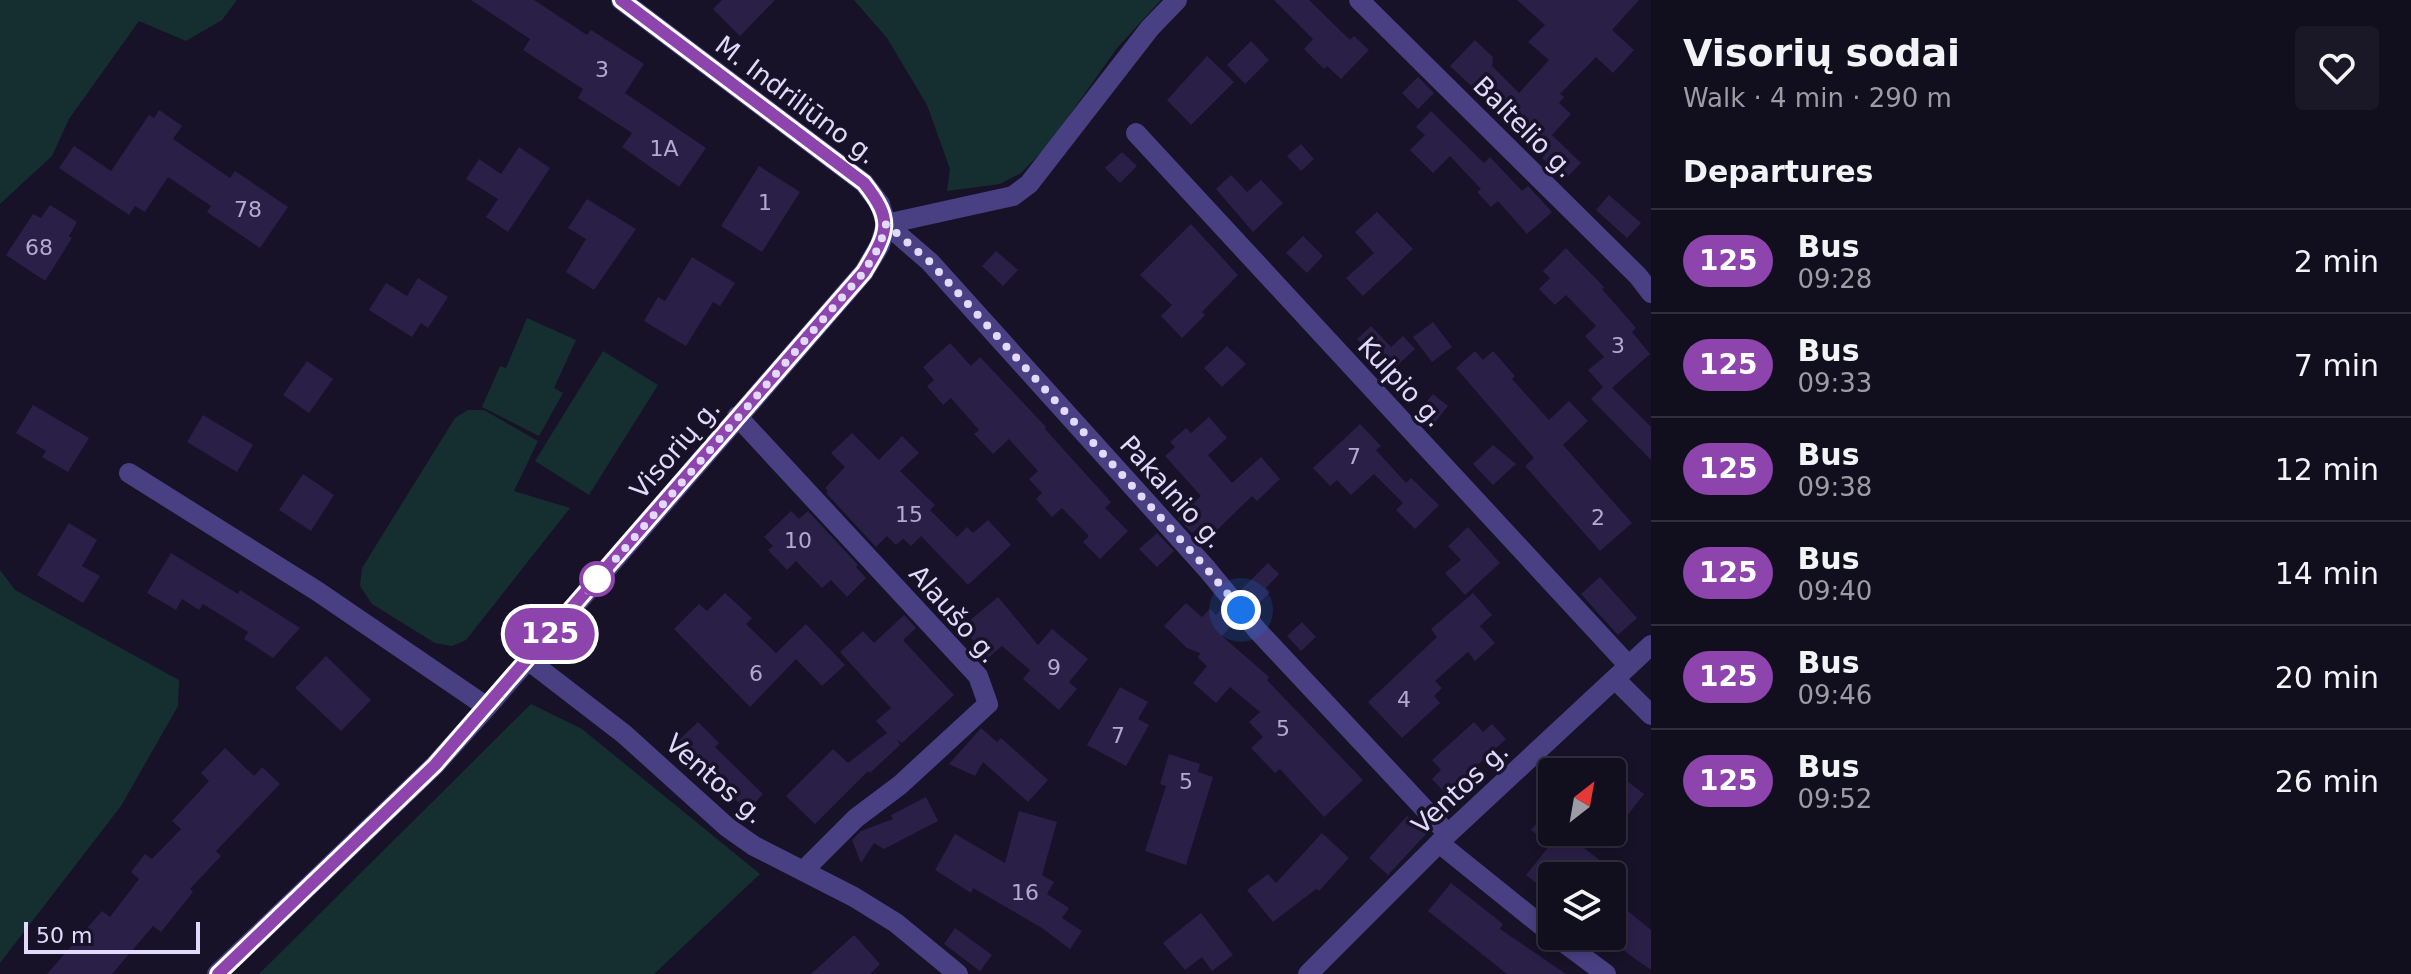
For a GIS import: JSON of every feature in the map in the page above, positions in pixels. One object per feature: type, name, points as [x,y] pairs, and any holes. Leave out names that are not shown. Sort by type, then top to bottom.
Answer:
[{"type":"street","name":"M. Indriliūno g.","points":[[621,0],[864,183],[880,204],[886,224]]},
{"type":"street","points":[[886,224],[1013,196],[1029,184],[1150,28],[1177,0]]},
{"type":"street","name":"Baltelio g.","points":[[1359,0],[1638,276],[1651,293]]},
{"type":"street","name":"Kulpio g.","points":[[1136,133],[1622,672],[1651,715]]},
{"type":"street","name":"Visorių g.","points":[[217,974],[435,765],[487,707],[864,272],[880,245],[886,224]]},
{"type":"street","name":"Pakalnio g.","points":[[886,224],[930,262],[1207,569],[1257,630],[1443,839],[1538,921]]},
{"type":"street","name":"Alaušo g.","points":[[737,416],[978,676],[988,704],[900,785],[856,818],[804,870]]},
{"type":"street","points":[[129,473],[317,591],[487,707]]},
{"type":"street","name":"Ventos g.","points":[[1308,974],[1443,839],[1651,645]]},
{"type":"street","name":"Ventos g.","points":[[528,660],[624,734],[727,827],[754,846],[854,897],[896,923],[958,974]]},
{"type":"street","name":"Pakalnio g.","points":[[1574,950],[1606,974]]},
{"type":"green space","points":[[0,0],[237,0],[222,20],[186,41],[139,21],[69,119],[52,156],[0,204]]},
{"type":"green space","points":[[854,0],[1161,0],[1117,48],[1049,144],[1021,173],[1000,184],[947,191],[950,169],[927,105],[887,38]]},
{"type":"green space","points":[[527,318],[576,340],[554,388],[563,393],[539,436],[482,407],[500,366],[506,368]]},
{"type":"green space","points":[[603,351],[658,385],[589,495],[535,461]]},
{"type":"green space","points":[[468,410],[484,410],[538,441],[514,491],[570,508],[466,640],[452,646],[435,643],[372,604],[360,586],[362,568],[455,418]]},
{"type":"green space","points":[[0,570],[15,590],[179,680],[178,706],[121,806],[0,963]]},
{"type":"green space","points":[[531,704],[582,729],[760,874],[654,974],[259,974]]},
{"type":"building","points":[[471,0],[534,0],[587,35],[591,30],[644,64],[625,93],[706,148],[679,187],[622,147],[632,133],[578,98],[583,89],[523,50],[530,39]]},
{"type":"building","points":[[722,0],[775,0],[740,36],[713,9]]},
{"type":"building","points":[[1274,0],[1309,0],[1350,40],[1354,36],[1369,50],[1341,79],[1327,66],[1324,69],[1304,49],[1313,39]]},
{"type":"building","points":[[1517,0],[1639,0],[1612,30],[1634,50],[1613,73],[1596,57],[1560,94],[1564,97],[1559,103],[1571,114],[1552,135],[1581,163],[1562,182],[1548,168],[1551,166],[1542,158],[1545,155],[1450,66],[1475,40],[1493,57],[1492,66],[1519,93],[1549,60],[1528,42],[1545,25]]},
{"type":"building","points":[[1251,41],[1269,60],[1245,84],[1227,65]]},
{"type":"building","points":[[1207,56],[1234,82],[1191,125],[1167,100]]},
{"type":"building","points":[[1418,77],[1434,93],[1418,109],[1402,93]]},
{"type":"building","points":[[159,110],[182,126],[173,139],[230,178],[235,171],[288,207],[260,248],[207,212],[211,206],[168,177],[145,212],[135,206],[129,215],[59,168],[74,146],[111,171],[149,115],[154,118]]},
{"type":"building","points":[[1431,111],[1484,163],[1490,157],[1522,191],[1528,186],[1552,212],[1527,234],[1498,201],[1491,207],[1477,192],[1481,189],[1450,156],[1433,173],[1410,150],[1425,135],[1416,127]]},
{"type":"building","points":[[1301,144],[1314,159],[1301,171],[1287,156]]},
{"type":"building","points":[[519,147],[550,168],[508,232],[486,217],[498,199],[466,179],[479,159],[501,174]]},
{"type":"building","points":[[1122,152],[1137,166],[1120,183],[1105,168]]},
{"type":"building","points":[[759,166],[800,192],[762,252],[721,226]]},
{"type":"building","points":[[1231,175],[1247,192],[1261,180],[1283,203],[1253,232],[1216,189]]},
{"type":"building","points":[[1609,195],[1641,223],[1627,238],[1596,210]]},
{"type":"building","points":[[587,199],[636,229],[594,290],[566,272],[586,239],[568,228]]},
{"type":"building","points":[[50,205],[77,222],[69,236],[72,238],[45,281],[6,255],[33,214],[41,218]]},
{"type":"building","points":[[1377,212],[1413,249],[1363,296],[1346,278],[1374,253],[1355,232]]},
{"type":"building","points":[[1191,224],[1238,275],[1182,338],[1161,316],[1172,305],[1140,275]]},
{"type":"building","points":[[1303,236],[1323,256],[1307,273],[1286,253]]},
{"type":"building","points":[[1566,248],[1604,287],[1602,289],[1636,328],[1632,332],[1650,354],[1612,388],[1651,427],[1651,460],[1591,399],[1603,387],[1588,370],[1604,357],[1585,336],[1596,326],[1566,295],[1555,305],[1539,289],[1550,278],[1543,271]]},
{"type":"building","points":[[996,251],[1018,270],[1003,286],[982,266]]},
{"type":"building","points":[[692,257],[735,283],[720,306],[713,302],[686,346],[644,321],[658,297],[665,301]]},
{"type":"building","points":[[418,278],[448,297],[428,328],[421,323],[412,337],[369,310],[386,283],[407,296]]},
{"type":"building","points":[[1433,322],[1452,347],[1432,362],[1413,337]]},
{"type":"building","points":[[1371,326],[1391,347],[1403,336],[1415,349],[1389,373],[1357,339]]},
{"type":"building","points":[[950,343],[971,366],[980,357],[1111,502],[1105,508],[1128,531],[1100,559],[1083,542],[1089,536],[1062,508],[1052,517],[1036,499],[1042,493],[1029,479],[1038,471],[1009,439],[993,454],[974,434],[979,430],[951,398],[943,405],[927,386],[934,380],[923,367]]},
{"type":"building","points":[[1227,346],[1246,364],[1222,387],[1204,368]]},
{"type":"building","points":[[1475,351],[1483,360],[1493,351],[1515,376],[1512,379],[1549,420],[1569,401],[1588,421],[1563,445],[1632,523],[1600,551],[1525,466],[1534,458],[1456,368]]},
{"type":"building","points":[[307,361],[333,379],[309,413],[283,395]]},
{"type":"building","points":[[1433,394],[1448,406],[1432,426],[1417,413]]},
{"type":"building","points":[[33,405],[89,438],[68,472],[42,457],[46,451],[16,433]]},
{"type":"building","points":[[203,415],[253,445],[237,472],[187,442]]},
{"type":"building","points":[[1209,417],[1227,438],[1208,455],[1232,483],[1261,457],[1280,479],[1257,501],[1252,496],[1211,536],[1204,529],[1192,533],[1178,518],[1201,496],[1165,456],[1175,447],[1170,442],[1186,428],[1191,433]]},
{"type":"building","points":[[1360,424],[1381,446],[1376,450],[1406,483],[1411,478],[1439,505],[1415,529],[1396,510],[1403,503],[1374,474],[1351,495],[1337,480],[1330,486],[1313,468]]},
{"type":"building","points":[[852,433],[879,460],[902,436],[919,453],[900,471],[935,505],[930,510],[957,537],[967,527],[973,533],[988,520],[1011,545],[968,585],[921,536],[911,546],[903,539],[896,545],[887,536],[876,547],[826,493],[825,488],[845,467],[831,453]]},
{"type":"building","points":[[1493,445],[1516,464],[1493,485],[1473,464]]},
{"type":"building","points":[[303,474],[334,495],[311,531],[279,510]]},
{"type":"building","points":[[791,511],[799,519],[808,511],[858,565],[856,567],[866,578],[847,597],[831,580],[822,588],[796,561],[787,570],[768,550],[773,546],[764,537]]},
{"type":"building","points":[[69,523],[97,540],[82,566],[100,576],[83,603],[37,575]]},
{"type":"building","points":[[1468,527],[1500,563],[1465,595],[1445,573],[1461,560],[1448,546]]},
{"type":"building","points":[[1157,533],[1174,551],[1157,567],[1139,549]]},
{"type":"building","points":[[171,553],[238,594],[240,590],[300,628],[273,658],[244,639],[248,632],[203,604],[199,610],[182,599],[176,610],[147,593]]},
{"type":"building","points":[[1268,563],[1279,574],[1266,588],[1270,592],[1255,607],[1241,590]]},
{"type":"building","points":[[1600,577],[1637,618],[1618,635],[1581,594]]},
{"type":"building","points":[[725,593],[752,618],[746,624],[776,653],[806,624],[845,665],[822,686],[796,659],[750,707],[674,629],[699,604],[707,611]]},
{"type":"building","points":[[1473,593],[1492,615],[1480,626],[1495,643],[1475,661],[1468,652],[1435,681],[1442,688],[1434,696],[1440,703],[1402,738],[1368,702],[1437,637],[1431,629]]},
{"type":"building","points":[[998,597],[1038,645],[1052,629],[1088,659],[1069,682],[1077,689],[1059,710],[1023,679],[1030,670],[1002,646],[988,658],[962,627]]},
{"type":"building","points":[[1186,603],[1202,617],[1210,609],[1216,615],[1222,608],[1234,623],[1222,636],[1269,677],[1267,680],[1363,780],[1324,817],[1280,769],[1275,773],[1251,748],[1263,737],[1249,722],[1260,712],[1230,687],[1216,703],[1193,683],[1207,666],[1198,658],[1200,653],[1187,648],[1164,626]]},
{"type":"building","points":[[904,615],[916,628],[903,640],[954,695],[902,743],[897,740],[900,745],[870,773],[868,771],[815,824],[786,796],[833,749],[848,763],[887,733],[876,721],[891,708],[840,652],[863,631],[874,643]]},
{"type":"building","points":[[1302,622],[1316,637],[1301,651],[1287,636]]},
{"type":"building","points":[[326,656],[371,700],[341,731],[295,688]]},
{"type":"building","points":[[1120,687],[1148,702],[1138,719],[1149,725],[1126,766],[1087,745]]},
{"type":"building","points":[[698,722],[719,743],[715,747],[763,794],[747,811],[678,741]]},
{"type":"building","points":[[1474,722],[1483,732],[1492,724],[1506,739],[1446,794],[1432,779],[1441,770],[1432,760]]},
{"type":"building","points":[[981,728],[997,742],[1001,738],[1048,780],[1028,802],[983,762],[975,776],[949,764]]},
{"type":"building","points":[[225,748],[254,776],[262,767],[280,784],[216,851],[221,856],[190,889],[193,892],[161,932],[153,926],[112,974],[47,974],[102,911],[110,917],[139,879],[131,872],[145,854],[152,859],[181,829],[172,821],[209,781],[201,773]]},
{"type":"building","points":[[1169,754],[1200,764],[1198,772],[1213,777],[1186,865],[1145,851],[1166,786],[1160,784]]},
{"type":"building","points":[[1626,780],[1644,794],[1626,817]]},
{"type":"building","points":[[926,797],[938,821],[884,849],[874,843],[861,863],[852,840],[861,831],[893,819],[891,815]]},
{"type":"building","points":[[1019,811],[1057,822],[1042,875],[1054,882],[1047,894],[1069,908],[1062,918],[1082,931],[1070,949],[1042,928],[973,888],[971,893],[935,870],[955,834],[1005,863]]},
{"type":"building","points":[[1407,816],[1426,834],[1388,875],[1369,858]]},
{"type":"building","points":[[1538,821],[1538,836],[1531,830]]},
{"type":"building","points":[[1322,833],[1349,858],[1319,891],[1316,889],[1273,922],[1247,890],[1268,874],[1276,883]]},
{"type":"building","points":[[1549,846],[1581,846],[1602,862],[1538,862],[1538,885],[1526,875]]},
{"type":"building","points":[[1451,883],[1503,924],[1500,929],[1566,974],[1507,974],[1428,911]]},
{"type":"building","points":[[1626,909],[1651,930],[1651,970],[1623,950],[1626,950]]},
{"type":"building","points":[[1201,913],[1233,955],[1212,971],[1202,957],[1185,970],[1163,943]]},
{"type":"building","points":[[955,928],[992,955],[980,971],[944,944]]},
{"type":"building","points":[[854,935],[880,964],[870,974],[811,974]]},
{"type":"bus line","name":"125","points":[[218,974],[435,765],[864,272],[880,245],[886,224],[880,204],[864,183],[621,0]]},
{"type":"route","points":[[597,579],[588,591],[864,272],[880,245],[886,224],[930,262],[1241,610]]}]
